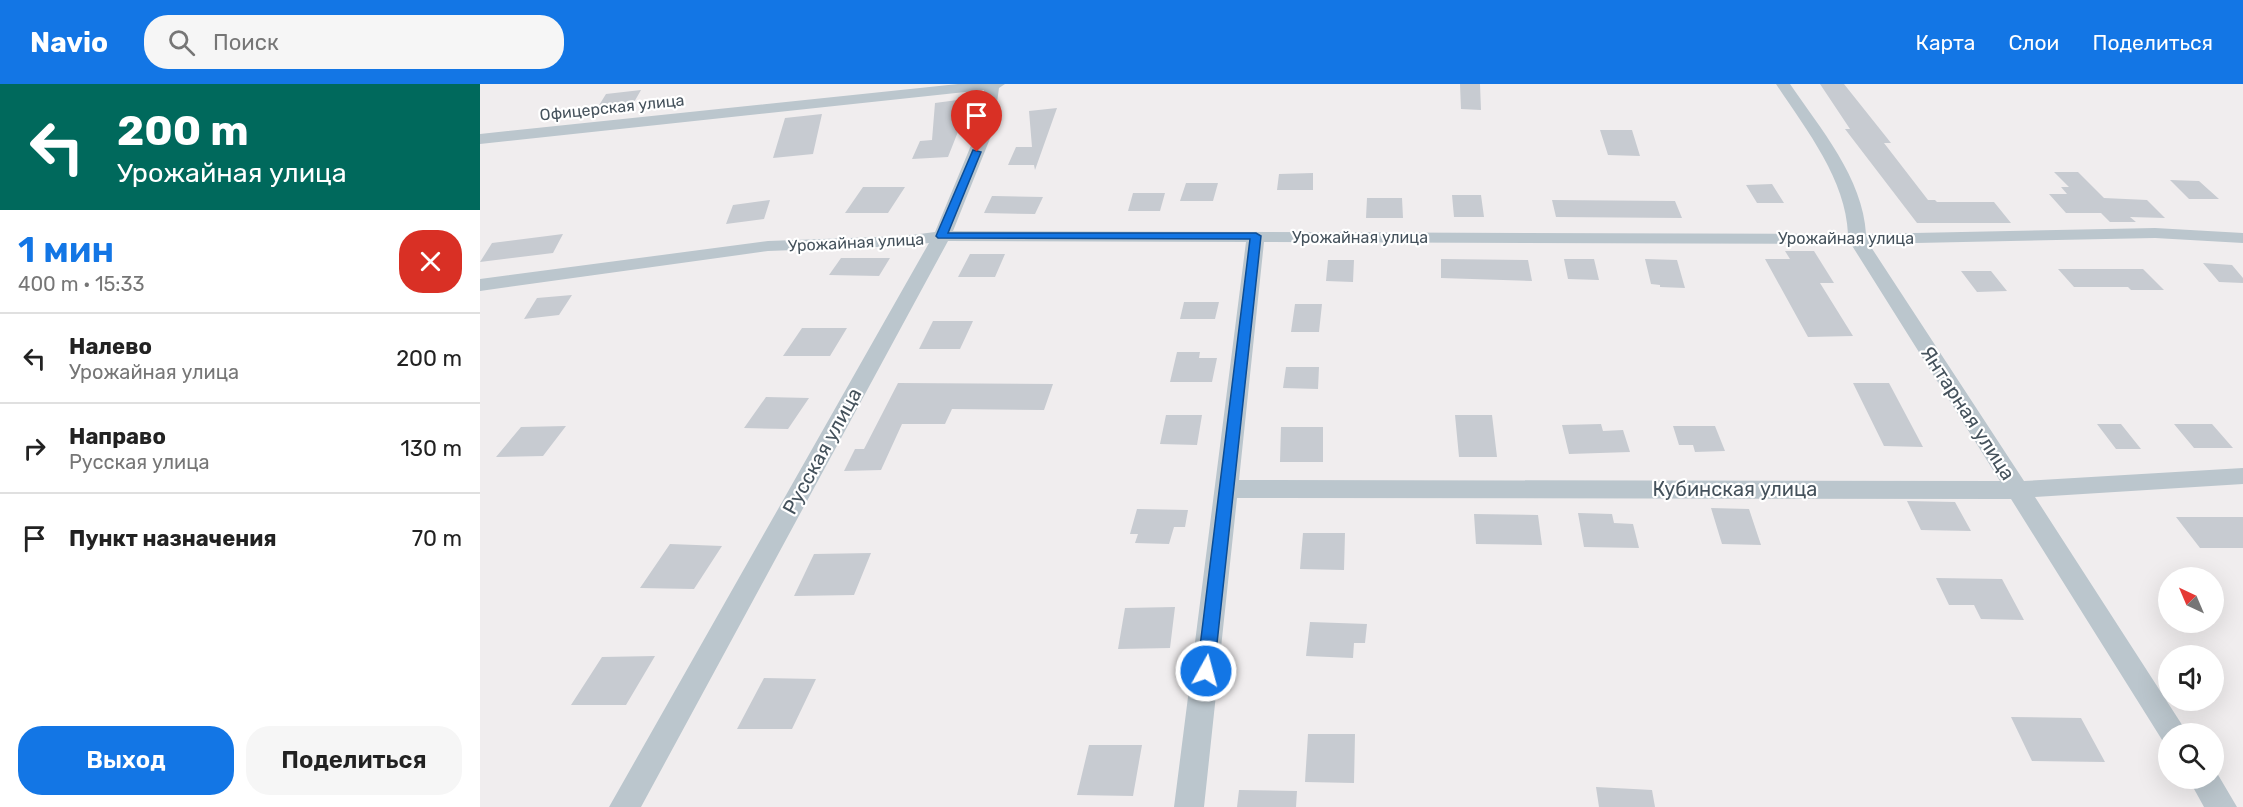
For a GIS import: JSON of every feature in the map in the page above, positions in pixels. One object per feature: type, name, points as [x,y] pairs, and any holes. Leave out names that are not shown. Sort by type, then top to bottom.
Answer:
[{"type":"street","name":"Русская улица","points":[[624,807],[942,236],[986,131],[992,84]]},
{"type":"street","name":"Офицерская улица","points":[[480,139],[998,84]]},
{"type":"street","name":"Янтарная улица","points":[[1783,84],[1836,166],[1858,226],[1857,239],[2167,723]]},
{"type":"street","name":"Урожайная улица","points":[[480,285],[768,246],[904,241],[942,236],[1857,239],[2155,233],[2243,238]]},
{"type":"street","points":[[1189,807],[1256,236]]},
{"type":"street","name":"Кубинская улица","points":[[1228,489],[2016,490],[2243,476]]},
{"type":"street","points":[[2210,789],[2222,807]]},
{"type":"building","points":[[1460,84],[1480,84],[1481,110],[1461,109]]},
{"type":"building","points":[[1820,84],[1844,84],[1891,143],[1884,143],[1928,200],[1994,202],[2011,223],[1917,223],[1845,129],[1850,129]]},
{"type":"building","points":[[641,90],[629,111],[593,115],[606,94]]},
{"type":"building","points":[[965,99],[965,114],[948,157],[912,159],[920,141],[932,140],[935,103]]},
{"type":"building","points":[[1057,108],[1035,170],[1034,165],[1008,165],[1016,147],[1032,147],[1029,111]]},
{"type":"building","points":[[822,114],[813,154],[773,158],[785,118]]},
{"type":"building","points":[[1600,130],[1632,130],[1640,156],[1608,155]]},
{"type":"building","points":[[2054,172],[2078,172],[2104,198],[2147,200],[2165,218],[2130,217],[2136,222],[2110,222],[2101,213],[2066,213],[2049,194],[2067,194],[2061,187],[2069,187]]},
{"type":"building","points":[[1313,173],[1313,190],[1277,190],[1279,174]]},
{"type":"building","points":[[2170,180],[2199,181],[2219,199],[2189,199]]},
{"type":"building","points":[[1186,183],[1218,183],[1213,201],[1180,201]]},
{"type":"building","points":[[1772,184],[1784,203],[1757,203],[1746,185]]},
{"type":"building","points":[[863,187],[905,187],[888,213],[845,213]]},
{"type":"building","points":[[1133,193],[1165,193],[1160,211],[1128,211]]},
{"type":"building","points":[[1452,195],[1481,195],[1484,217],[1454,217]]},
{"type":"building","points":[[992,196],[1043,197],[1035,214],[984,213]]},
{"type":"building","points":[[1367,198],[1402,198],[1403,218],[1366,218]]},
{"type":"building","points":[[770,200],[764,219],[726,224],[733,205]]},
{"type":"building","points":[[1552,200],[1675,201],[1682,218],[1556,217]]},
{"type":"building","points":[[563,234],[553,253],[480,262],[492,243]]},
{"type":"building","points":[[1785,251],[1814,251],[1834,283],[1820,283],[1853,336],[1808,337],[1765,259],[1790,259]]},
{"type":"building","points":[[970,254],[1005,254],[995,277],[958,277]]},
{"type":"building","points":[[841,258],[890,258],[879,276],[829,275]]},
{"type":"building","points":[[1441,259],[1528,260],[1532,281],[1441,278]]},
{"type":"building","points":[[1564,259],[1594,259],[1599,280],[1568,279]]},
{"type":"building","points":[[1645,259],[1677,260],[1685,288],[1660,287],[1660,285],[1651,284]]},
{"type":"building","points":[[1328,260],[1354,260],[1353,282],[1326,281]]},
{"type":"building","points":[[2203,263],[2232,265],[2243,278],[2243,283],[2219,282]]},
{"type":"building","points":[[2058,269],[2143,269],[2164,290],[2074,287]]},
{"type":"building","points":[[1961,271],[1991,271],[2007,291],[1977,292]]},
{"type":"building","points":[[572,295],[559,315],[524,319],[537,298]]},
{"type":"building","points":[[1184,302],[1219,302],[1215,319],[1180,319]]},
{"type":"building","points":[[1295,304],[1322,304],[1319,332],[1291,332]]},
{"type":"building","points":[[933,321],[973,321],[960,349],[919,349]]},
{"type":"building","points":[[802,328],[847,328],[830,356],[783,356]]},
{"type":"building","points":[[1177,352],[1200,352],[1199,358],[1217,358],[1212,382],[1170,382]]},
{"type":"building","points":[[1286,367],[1319,367],[1318,389],[1283,388]]},
{"type":"building","points":[[898,383],[1053,384],[1044,410],[952,409],[945,424],[902,424],[881,470],[844,471],[855,449],[864,449]]},
{"type":"building","points":[[1853,383],[1889,383],[1923,447],[1884,446]]},
{"type":"building","points":[[766,397],[809,398],[788,429],[744,428]]},
{"type":"building","points":[[1166,415],[1202,415],[1197,445],[1160,444]]},
{"type":"building","points":[[1455,415],[1492,415],[1497,457],[1459,457]]},
{"type":"building","points":[[1601,424],[1603,431],[1623,430],[1630,452],[1569,454],[1562,425]]},
{"type":"building","points":[[2097,424],[2121,424],[2141,449],[2116,449]]},
{"type":"building","points":[[2174,424],[2212,424],[2233,448],[2194,448]]},
{"type":"building","points":[[566,426],[543,456],[496,457],[521,427]]},
{"type":"building","points":[[1673,426],[1715,426],[1725,451],[1695,452],[1693,445],[1679,445]]},
{"type":"building","points":[[1281,427],[1323,427],[1323,462],[1280,462]]},
{"type":"building","points":[[1907,501],[1955,502],[1971,531],[1921,530]]},
{"type":"building","points":[[1711,508],[1749,509],[1761,545],[1722,544]]},
{"type":"building","points":[[1137,509],[1188,510],[1185,527],[1174,527],[1169,544],[1135,543],[1138,534],[1130,534]]},
{"type":"building","points":[[1578,513],[1612,514],[1614,523],[1633,524],[1639,548],[1584,547]]},
{"type":"building","points":[[1474,514],[1538,515],[1542,545],[1476,544]]},
{"type":"building","points":[[2176,517],[2243,517],[2243,548],[2200,548]]},
{"type":"building","points":[[1303,533],[1345,533],[1344,570],[1300,569]]},
{"type":"building","points":[[670,544],[722,546],[694,589],[640,588]]},
{"type":"building","points":[[871,553],[854,595],[794,596],[814,554]]},
{"type":"building","points":[[1936,578],[2002,579],[2024,620],[1981,619],[1974,605],[1949,605]]},
{"type":"building","points":[[1175,607],[1170,648],[1118,649],[1125,608]]},
{"type":"building","points":[[1310,622],[1367,624],[1365,643],[1354,643],[1353,658],[1306,656]]},
{"type":"building","points":[[655,656],[626,705],[571,705],[602,657]]},
{"type":"building","points":[[764,678],[816,679],[792,729],[737,729]]},
{"type":"building","points":[[2011,717],[2081,718],[2105,762],[2032,761]]},
{"type":"building","points":[[1308,734],[1355,734],[1354,783],[1305,782]]},
{"type":"building","points":[[1089,745],[1142,745],[1133,796],[1077,795]]},
{"type":"building","points":[[1596,787],[1652,790],[1655,807],[1599,807]]},
{"type":"building","points":[[1239,790],[1297,791],[1296,807],[1237,807]]},
{"type":"route","points":[[977,152],[942,236],[1256,236],[1206,671]]}]
